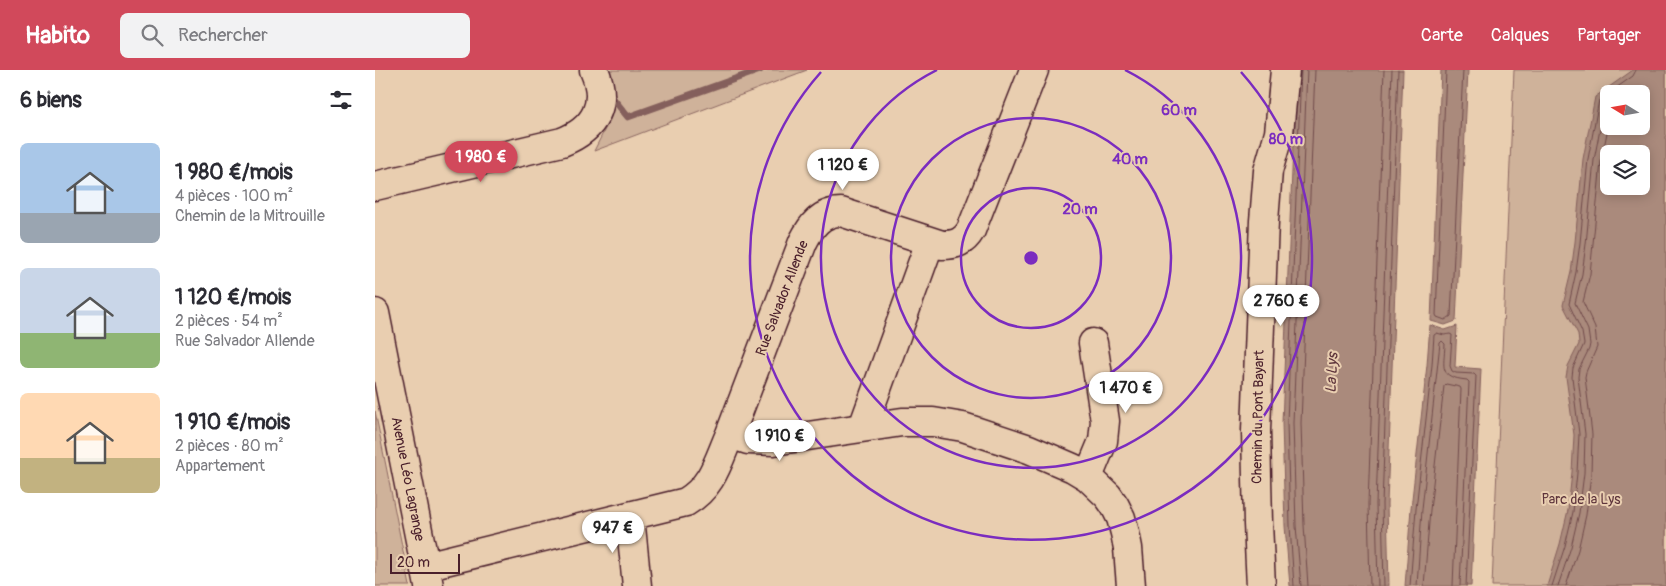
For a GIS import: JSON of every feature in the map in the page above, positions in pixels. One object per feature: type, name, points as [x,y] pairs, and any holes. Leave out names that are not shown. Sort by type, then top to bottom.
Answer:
[{"type":"street","points":[[375,186],[573,138],[589,126],[597,113],[600,91],[598,78],[594,70]]},
{"type":"street","name":"Rue Salvador Allende","points":[[427,576],[686,502],[698,495],[711,476],[730,434],[808,231],[816,221],[834,212],[841,212],[942,245],[952,245],[961,242],[967,237],[1034,70]]},
{"type":"street","name":"Chemin du Pont Bayart","points":[[1261,586],[1256,431],[1264,221],[1268,171],[1279,133],[1285,70]]},
{"type":"street","points":[[863,427],[930,242]]},
{"type":"street","name":"Avenue Léo Lagrange","points":[[375,313],[427,576]]},
{"type":"street","points":[[1089,477],[1103,441],[1105,420],[1093,343]]},
{"type":"street","points":[[730,434],[748,440],[774,441],[863,427],[918,421],[963,427],[1001,439],[1073,468],[1089,477],[1099,486],[1115,506],[1121,518],[1128,548],[1130,576]]},
{"type":"street","points":[[630,517],[637,586]]},
{"type":"green space","points":[[608,70],[807,70],[594,151],[611,117],[611,76]]},
{"type":"green space","name":"Parc de la Lys","points":[[1514,70],[1666,70],[1666,586],[1492,586]]},
{"type":"green space","points":[[375,411],[410,586],[375,586]]},
{"type":"water","name":"La Lys","points":[[1296,70],[1403,70],[1387,504],[1389,586],[1290,586],[1285,526],[1282,423]]},
{"type":"water","points":[[1441,70],[1468,70],[1456,321],[1445,325],[1431,321]]},
{"type":"water","points":[[1633,70],[1666,70],[1666,586],[1547,586],[1568,510],[1572,472],[1574,435],[1566,377],[1568,366],[1579,344],[1578,334],[1563,305],[1571,272],[1583,159],[1595,97],[1600,93],[1600,135],[1650,135],[1650,85],[1612,85]]},
{"type":"water","points":[[1430,325],[1445,330],[1457,326],[1455,367],[1481,369],[1471,586],[1405,586]]},
{"type":"waterway","points":[[611,96],[628,117],[760,70]]}]
